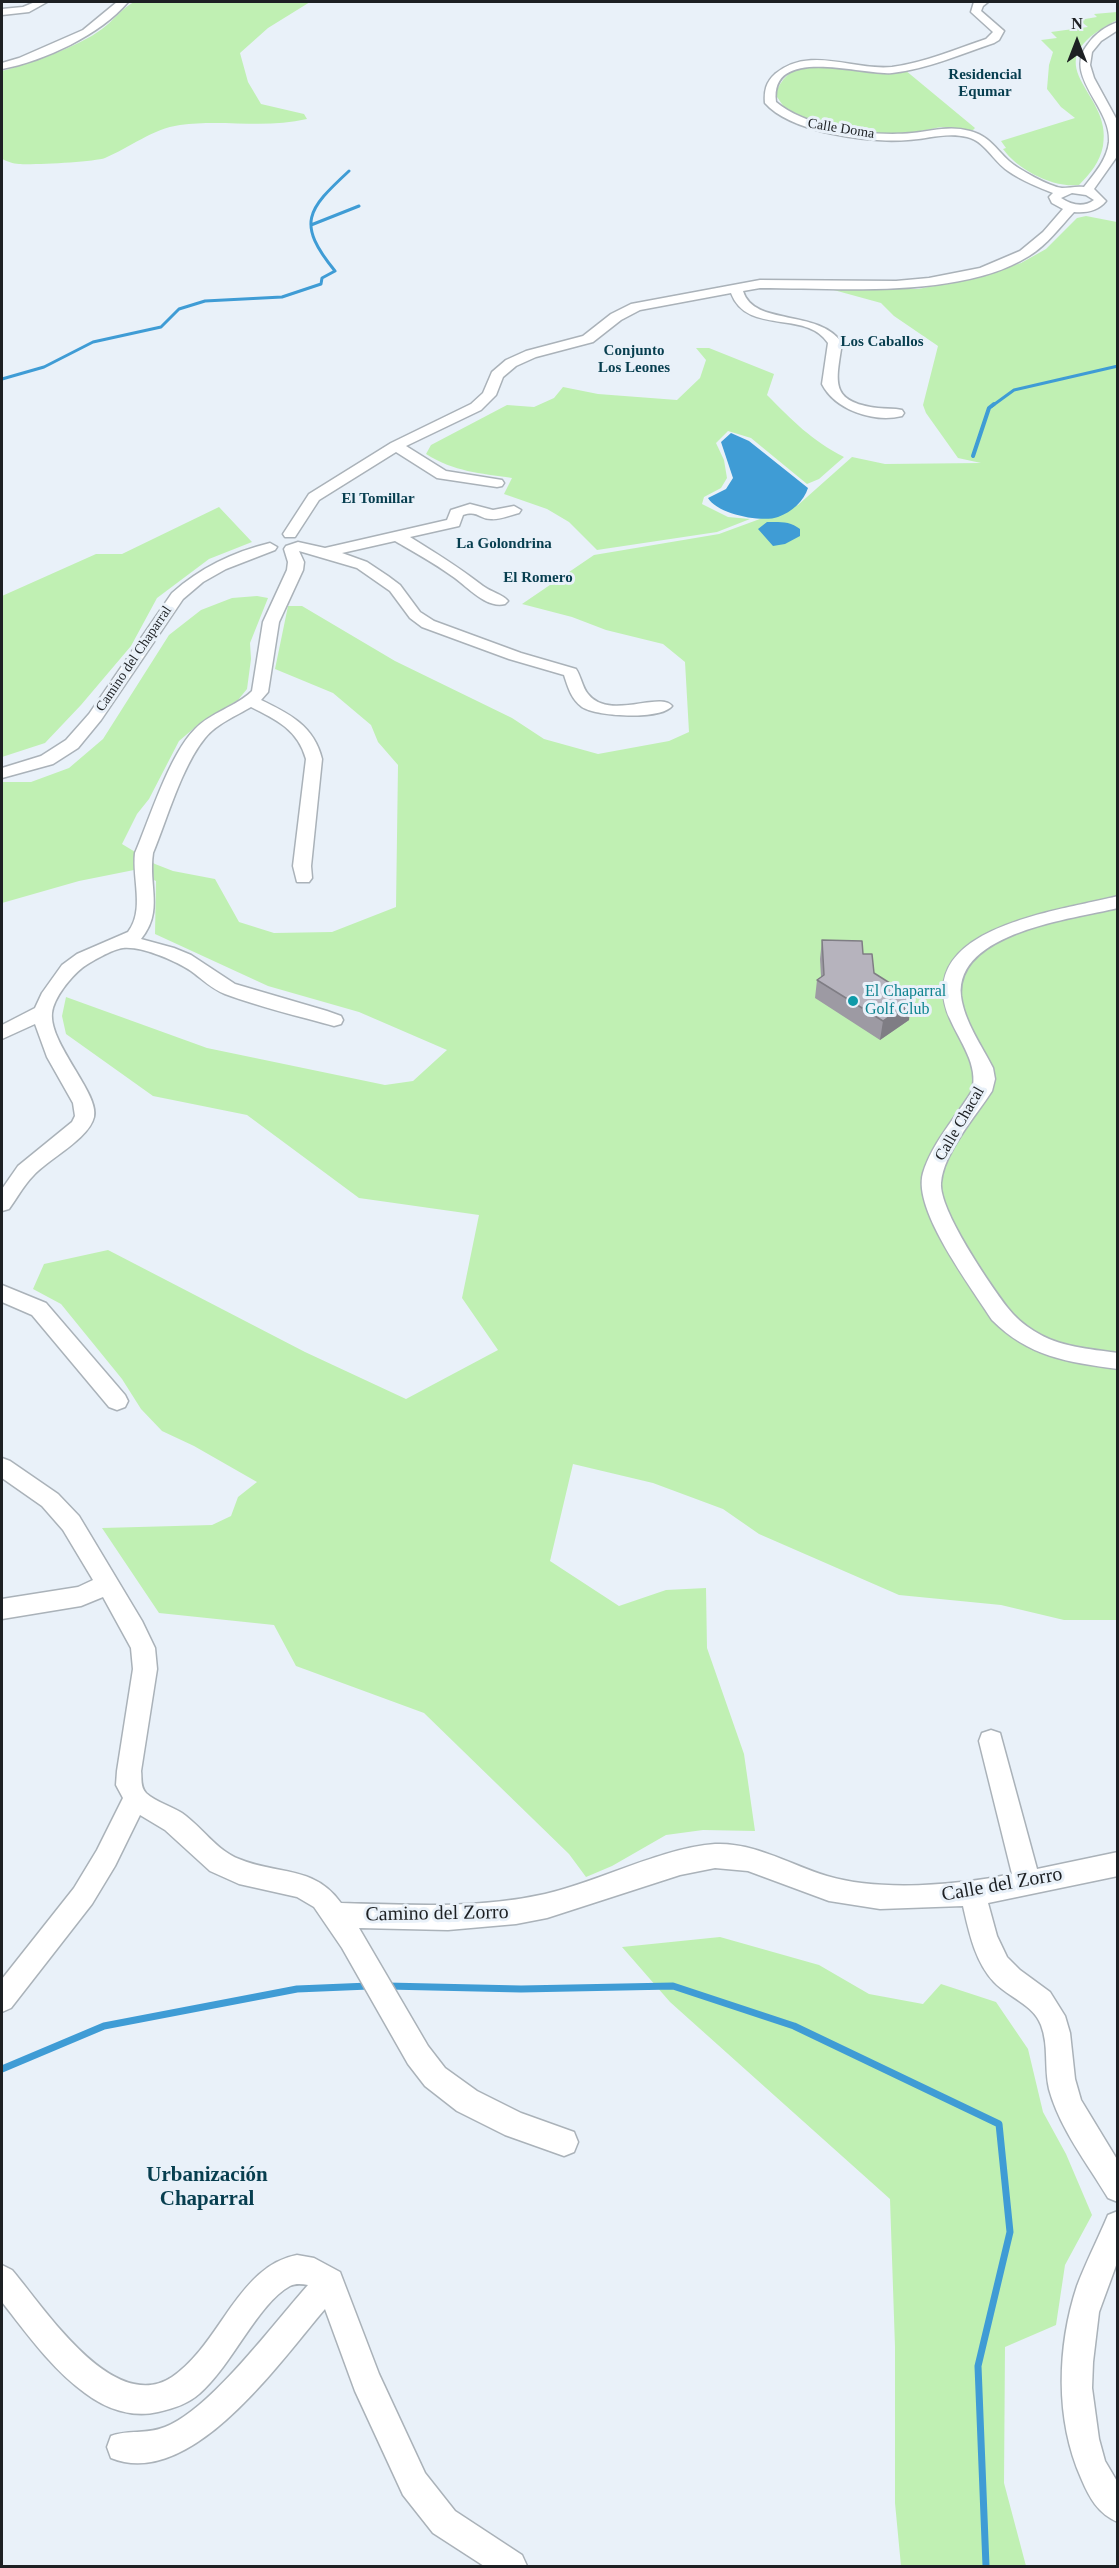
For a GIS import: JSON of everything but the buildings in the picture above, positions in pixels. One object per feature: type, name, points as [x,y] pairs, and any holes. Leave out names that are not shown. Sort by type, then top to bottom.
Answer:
[{"type":"street","points":[[2,12],[25,10],[42,2]]},
{"type":"street","points":[[2,66],[23,60],[87,32],[96,27],[113,8],[123,2]]},
{"type":"street","name":"Calle Doma","points":[[983,2],[978,4],[976,12],[999,31],[990,41],[894,70],[869,71],[816,63],[791,67],[772,85],[771,103],[788,117],[818,126],[889,137],[948,131],[975,135],[989,143],[1000,160],[1013,169],[1061,192]]},
{"type":"street","points":[[1087,191],[1112,155],[1115,138],[1111,121],[1088,79],[1085,57],[1096,37],[1118,25]]},
{"type":"street","points":[[1098,204],[1100,201],[1097,195],[1087,191],[1061,192],[1055,197],[1056,200],[1071,208],[1084,209],[1098,204],[1113,207]]},
{"type":"street","points":[[2,1204],[26,1171],[79,1127],[85,1116],[83,1103],[48,1038],[43,1012],[49,997],[69,969],[83,958],[123,942],[134,936],[142,926],[145,917],[142,867],[144,853],[184,757],[199,734],[212,723],[251,701],[260,692],[271,622],[295,570],[293,543],[314,497],[396,446],[476,407],[489,395],[493,382],[504,369],[531,354],[588,339],[616,317],[636,307],[736,288],[777,283],[896,285],[929,282],[984,271],[1024,254],[1047,236],[1071,208]]},
{"type":"street","points":[[736,288],[741,304],[748,310],[821,328],[834,338],[829,384],[831,391],[838,398],[862,409],[897,413]]},
{"type":"street","points":[[396,446],[442,475],[497,483]]},
{"type":"street","points":[[325,552],[454,523],[456,513],[466,509],[484,510],[491,514],[514,510]]},
{"type":"street","name":"Camino del Chaparral","points":[[2,773],[47,760],[72,744],[95,717],[177,596],[194,581],[217,567],[270,547],[271,538],[279,535],[293,543]]},
{"type":"street","points":[[398,536],[458,573],[480,591],[500,601]]},
{"type":"street","points":[[293,543],[362,565],[395,588],[415,615],[428,624],[515,656],[570,672],[582,699],[591,704],[606,709],[620,710],[664,706]]},
{"type":"street","points":[[251,701],[296,725],[313,747],[314,759],[302,866],[303,878]]},
{"type":"street","name":"Calle Chacal","points":[[1118,902],[1004,933],[973,948],[961,961],[954,976],[952,1000],[983,1068],[985,1079],[982,1091],[936,1165],[931,1179],[935,1205],[941,1221],[1000,1314],[1011,1327],[1026,1339],[1044,1348],[1118,1361]]},
{"type":"street","points":[[123,942],[173,953],[194,964],[225,987],[334,1020]]},
{"type":"street","points":[[2,1034],[43,1012]]},
{"type":"street","points":[[2,1293],[39,1309],[117,1401]]},
{"type":"street","points":[[7,1477],[50,1500],[71,1523],[85,1544],[106,1585],[134,1628],[143,1648],[145,1669],[129,1771],[129,1785],[136,1800],[174,1822],[219,1863],[239,1872],[303,1886],[323,1899],[351,1939],[418,2055],[435,2078],[466,2101],[515,2125],[564,2142]]},
{"type":"street","points":[[2,1609],[81,1596],[106,1585]]},
{"type":"street","points":[[991,1741],[1027,1882]]},
{"type":"street","points":[[2,1999],[83,1896],[136,1800]]},
{"type":"street","name":"Calle del Zorro","points":[[642,1875],[680,1863],[715,1856],[748,1859],[829,1889],[880,1897],[973,1894],[1118,1864]]},
{"type":"street","name":"Camino del Zorro","points":[[334,1915],[448,1918],[516,1912],[547,1906],[642,1875]]},
{"type":"street","points":[[973,1894],[990,1955],[1005,1975],[1030,1991],[1050,2014],[1058,2032],[1057,2055],[1072,2114],[1118,2187]]},
{"type":"street","points":[[1118,2225],[1092,2287],[1084,2316],[1076,2381],[1080,2419],[1090,2459],[1101,2486],[1118,2507]]},
{"type":"street","points":[[2,2280],[90,2380],[114,2394],[140,2399],[163,2397],[189,2384],[205,2367],[268,2285],[285,2273],[304,2270],[318,2273],[330,2282],[366,2380],[414,2484],[444,2522],[511,2566]]},
{"type":"street","points":[[122,2447],[142,2449],[168,2442],[194,2429],[232,2394],[330,2282]]},
{"type":"green space","points":[[134,2],[310,2],[268,28],[240,53],[248,82],[261,104],[304,114],[307,119],[260,124],[180,125],[151,134],[105,158],[89,161],[15,164],[2,159],[2,71],[40,59],[92,36]]},
{"type":"green space","points":[[1117,12],[1117,20],[1091,36],[1078,51],[1076,65],[1080,79],[1097,109],[1103,126],[1103,146],[1100,157],[1091,172],[1079,185],[1058,184],[1037,176],[1010,157],[1003,149],[1006,148],[1001,141],[1075,118],[1061,107],[1047,89],[1049,65],[1053,52],[1041,40],[1057,38],[1051,32],[1088,27],[1079,20],[1097,17],[1094,14]]},
{"type":"green space","points":[[806,66],[866,72],[905,70],[975,128],[972,131],[941,127],[906,134],[885,134],[813,122],[786,110],[775,94],[787,76]]},
{"type":"green space","name":"El Chaparral Golf Club","points":[[1086,216],[1117,222],[1117,1620],[1064,1620],[1001,1605],[899,1595],[759,1534],[723,1509],[653,1483],[573,1464],[550,1561],[619,1606],[666,1590],[706,1588],[707,1648],[744,1754],[755,1831],[703,1830],[666,1835],[612,1866],[586,1877],[569,1854],[424,1713],[296,1666],[274,1625],[159,1613],[102,1528],[212,1525],[231,1516],[238,1497],[257,1482],[194,1446],[162,1431],[141,1409],[122,1379],[61,1304],[33,1289],[44,1264],[108,1250],[305,1352],[406,1399],[498,1350],[462,1298],[479,1215],[359,1198],[247,1115],[153,1096],[66,1034],[62,1016],[66,997],[207,1048],[385,1085],[413,1081],[447,1050],[359,1012],[268,986],[155,934],[156,881],[134,870],[79,881],[2,903],[2,782],[31,782],[69,768],[103,739],[169,635],[201,610],[232,598],[257,596],[268,598],[250,643],[251,659],[247,689],[238,700],[200,723],[179,741],[149,799],[137,814],[122,844],[155,864],[173,871],[215,879],[239,922],[274,933],[332,932],[396,907],[398,765],[378,742],[371,725],[333,693],[275,669],[288,606],[302,606],[395,661],[512,718],[544,739],[598,754],[669,741],[689,732],[685,662],[663,644],[606,630],[572,617],[522,604],[594,555],[719,534],[798,505],[852,457],[885,464],[981,463],[958,458],[926,413],[923,405],[938,346],[894,316],[881,303],[830,289],[918,289],[966,280],[1021,263],[1046,249],[1077,218]]},
{"type":"green space","points":[[696,348],[709,348],[774,374],[767,395],[812,437],[844,457],[819,479],[807,484],[751,438],[728,431],[716,443],[724,460],[727,478],[721,488],[704,497],[702,504],[728,517],[750,519],[717,532],[597,550],[569,522],[547,509],[504,494],[512,478],[457,468],[426,454],[431,445],[507,405],[534,407],[554,398],[563,387],[598,394],[677,400],[700,378],[706,360]]},
{"type":"green space","points":[[219,507],[252,542],[209,559],[157,598],[131,646],[45,743],[2,757],[2,596],[96,554],[122,554]]},
{"type":"green space","points":[[720,1937],[819,1965],[869,1994],[923,2004],[941,1984],[996,2002],[1028,2049],[1043,2112],[1066,2154],[1092,2215],[1065,2265],[1056,2325],[1005,2347],[1004,2483],[1026,2566],[901,2566],[895,2503],[895,2347],[890,2199],[670,2002],[622,1947]]},
{"type":"water","points":[[731,433],[749,441],[808,488],[797,505],[778,517],[762,519],[730,513],[713,504],[708,498],[726,489],[733,478],[721,442]]},
{"type":"water","points":[[767,522],[785,522],[800,529],[800,536],[785,544],[773,546],[758,529]]},
{"type":"waterway","points":[[311,225],[316,207],[349,171]]},
{"type":"waterway","points":[[311,225],[359,206]]},
{"type":"waterway","points":[[2,379],[44,367],[93,342],[161,327],[179,309],[205,301],[282,297],[321,284],[322,278],[335,271],[315,241],[311,225]]},
{"type":"waterway","points":[[992,406],[1014,390],[1118,366]]},
{"type":"waterway","points":[[973,456],[989,408],[994,404]]},
{"type":"waterway","points":[[2,2069],[104,2026],[297,1989],[369,1986]]},
{"type":"waterway","points":[[387,1986],[521,1989],[673,1986],[794,2026],[999,2124],[1010,2232],[978,2366],[986,2566]]},
{"type":"place","name":"El Chaparral Golf Club","points":[[853,1001]]},
{"type":"district","name":"Residencial Equmar","points":[[985,84]]},
{"type":"district","name":"Los Caballos","points":[[882,342]]},
{"type":"district","name":"Conjunto Los Leones","points":[[634,360]]},
{"type":"district","name":"El Tomillar","points":[[378,499]]},
{"type":"district","name":"La Golondrina","points":[[504,544]]},
{"type":"district","name":"El Romero","points":[[538,578]]},
{"type":"district","name":"Urbanización Chaparral","points":[[207,2188]]}]
